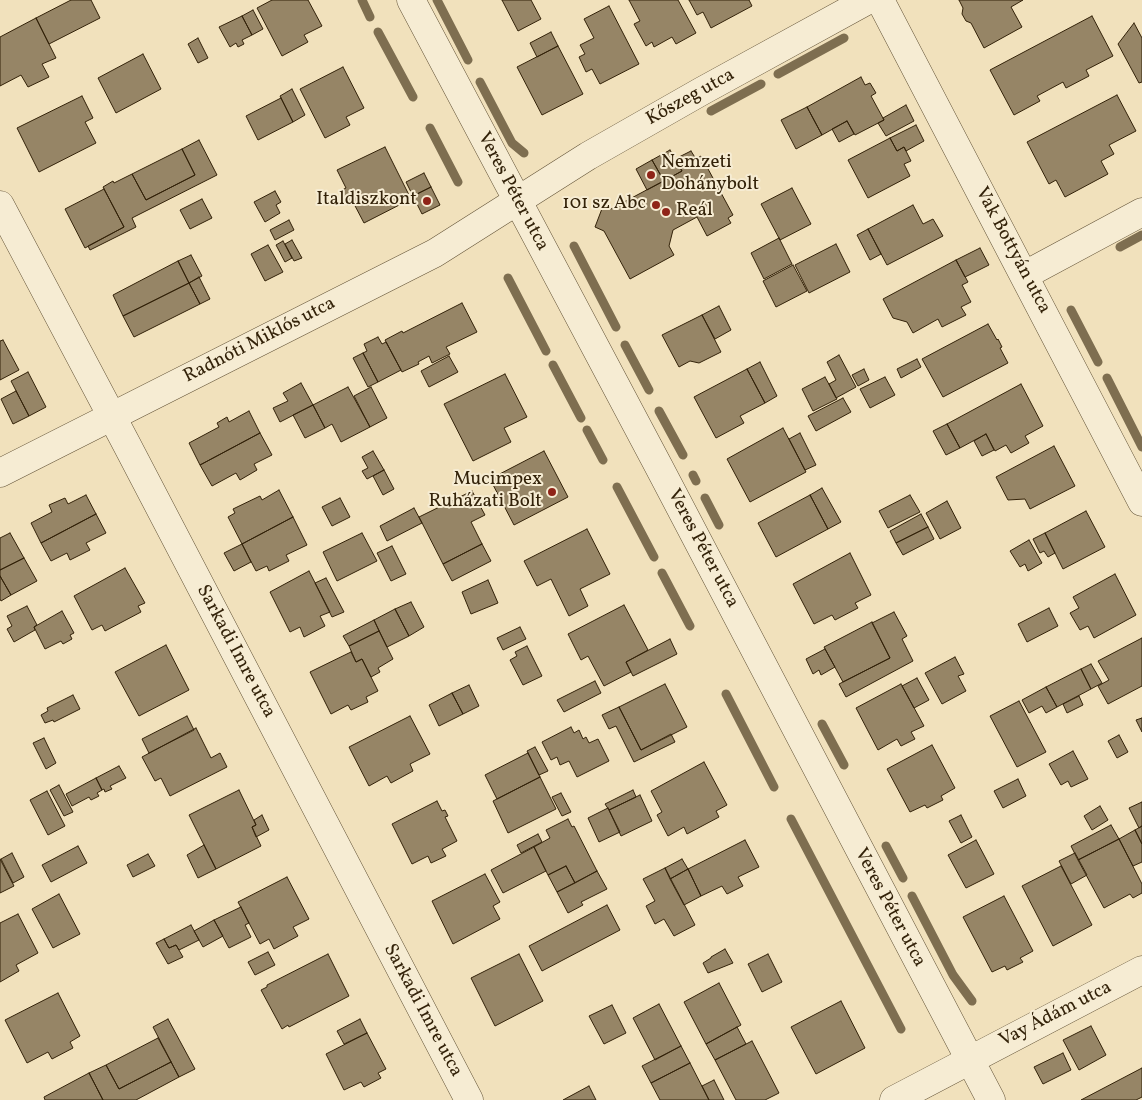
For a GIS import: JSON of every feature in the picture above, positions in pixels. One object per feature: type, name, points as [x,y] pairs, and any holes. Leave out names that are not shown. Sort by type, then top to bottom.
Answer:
[{"type":"street","name":"Veres Péter utca","points":[[411,0],[650,450],[991,1100]]},
{"type":"street","name":"Kőszeg utca","points":[[517,202],[596,151],[868,0]]},
{"type":"street","name":"Vak Bottyán utca","points":[[880,0],[1142,502]]},
{"type":"street","name":"Radnóti Miklós utca","points":[[0,473],[420,261],[517,202]]},
{"type":"street","name":"Sarkadi Imre utca","points":[[0,205],[469,1100]]},
{"type":"street","points":[[1024,275],[1142,212]]},
{"type":"street","name":"Vay Ádám utca","points":[[894,1100],[1142,970]]},
{"type":"building","points":[[71,0],[91,0],[100,18],[49,44],[36,18]]},
{"type":"building","points":[[272,0],[308,0],[322,26],[304,35],[308,42],[282,56],[257,8]]},
{"type":"building","points":[[502,0],[531,0],[541,19],[518,31]]},
{"type":"building","points":[[629,0],[678,0],[696,33],[676,44],[672,37],[654,47],[652,42],[646,46],[634,24],[640,21]]},
{"type":"building","points":[[689,0],[749,0],[752,6],[711,28],[703,12],[697,15]]},
{"type":"building","points":[[959,0],[1023,0],[1011,7],[1022,27],[984,48],[971,23],[966,21],[962,14],[963,8]]},
{"type":"building","points":[[609,6],[639,64],[600,84],[592,69],[586,72],[579,57],[585,54],[580,45],[594,38],[584,19]]},
{"type":"building","points":[[253,10],[263,29],[252,35],[242,16]]},
{"type":"building","points":[[242,16],[252,35],[242,40],[244,44],[238,47],[236,43],[230,47],[219,27]]},
{"type":"building","points":[[1092,16],[1113,56],[1086,70],[1089,76],[1066,88],[1063,82],[1037,96],[1040,101],[1014,115],[990,70]]},
{"type":"building","points":[[36,18],[56,58],[42,64],[49,77],[28,87],[21,75],[0,86],[0,37]]},
{"type":"building","points":[[1134,23],[1142,38],[1142,82],[1139,83],[1118,44]]},
{"type":"building","points":[[551,32],[558,46],[537,57],[530,43]]},
{"type":"building","points":[[198,38],[208,58],[198,63],[188,44]]},
{"type":"building","points":[[558,46],[583,94],[542,115],[517,67]]},
{"type":"building","points":[[143,54],[161,89],[116,113],[98,78]]},
{"type":"building","points":[[343,67],[364,108],[346,117],[350,125],[325,138],[300,89]]},
{"type":"building","points":[[861,77],[865,85],[870,83],[876,93],[871,96],[884,120],[855,135],[847,121],[822,135],[807,107]]},
{"type":"building","points":[[292,89],[305,115],[293,122],[280,96]]},
{"type":"building","points":[[1117,95],[1136,131],[1109,145],[1114,154],[1101,161],[1108,174],[1065,197],[1056,180],[1049,184],[1027,142]]},
{"type":"building","points":[[82,96],[93,118],[85,122],[96,143],[39,172],[17,128]]},
{"type":"building","points":[[281,98],[293,122],[258,140],[246,116]]},
{"type":"building","points":[[906,105],[914,121],[886,136],[878,123],[884,120],[883,118]]},
{"type":"building","points":[[807,107],[822,135],[796,149],[781,120]]},
{"type":"building","points":[[847,121],[854,134],[839,142],[832,129]]},
{"type":"building","points":[[916,125],[924,141],[906,151],[904,147],[897,151],[890,138]]},
{"type":"building","points":[[890,138],[897,151],[904,147],[911,161],[904,164],[910,176],[868,198],[848,160]]},
{"type":"building","points":[[199,140],[217,175],[132,218],[136,227],[90,250],[88,246],[124,227],[103,187],[132,174],[146,200],[195,175],[182,149]]},
{"type":"building","points":[[385,147],[411,199],[364,223],[353,202],[347,205],[340,191],[346,188],[337,170]]},
{"type":"building","points":[[182,149],[195,175],[146,200],[132,174]]},
{"type":"building","points":[[670,150],[682,171],[664,181],[652,160]]},
{"type":"building","name":"Reál","points":[[691,151],[696,159],[701,156],[733,215],[728,218],[731,223],[707,236],[697,217],[673,230],[669,246],[674,255],[630,279],[604,231],[595,227],[603,206],[611,209],[682,171],[675,159]]},
{"type":"building","points":[[652,160],[664,181],[647,190],[636,169]]},
{"type":"building","points":[[424,173],[431,187],[413,196],[406,182]]},
{"type":"building","points":[[431,187],[440,205],[422,214],[413,196]]},
{"type":"building","points":[[792,188],[811,224],[780,240],[761,204]]},
{"type":"building","points":[[104,189],[124,227],[85,248],[65,209]]},
{"type":"building","points":[[275,191],[281,202],[276,205],[280,213],[265,222],[254,202]]},
{"type":"building","points":[[202,199],[212,218],[190,229],[180,210]]},
{"type":"building","points":[[913,205],[923,224],[933,219],[943,236],[887,265],[868,229]]},
{"type":"building","points":[[289,220],[294,230],[275,240],[270,230]]},
{"type":"building","points":[[868,229],[881,254],[870,260],[857,235]]},
{"type":"building","points":[[779,238],[792,264],[764,279],[751,253]]},
{"type":"building","points":[[292,240],[302,258],[294,261],[285,244]]},
{"type":"building","points":[[283,241],[292,258],[285,262],[276,245]]},
{"type":"building","points":[[836,244],[850,272],[809,293],[795,265]]},
{"type":"building","points":[[268,245],[283,272],[265,281],[251,254]]},
{"type":"building","points":[[980,248],[989,265],[965,277],[956,260]]},
{"type":"building","points":[[191,255],[202,276],[189,283],[178,261]]},
{"type":"building","points":[[956,260],[968,282],[962,285],[971,302],[961,307],[966,315],[942,327],[938,319],[913,333],[907,322],[893,318],[883,299]]},
{"type":"building","points":[[178,261],[189,283],[123,316],[113,295]]},
{"type":"building","points":[[793,265],[807,291],[776,307],[763,281]]},
{"type":"building","points":[[199,277],[210,299],[200,304],[189,283]]},
{"type":"building","points":[[189,283],[200,304],[134,337],[123,316]]},
{"type":"building","points":[[462,303],[477,332],[446,347],[450,354],[432,363],[429,356],[418,362],[419,364],[402,372],[385,340]]},
{"type":"building","points":[[719,306],[731,330],[715,339],[702,315]]},
{"type":"building","points":[[702,315],[721,352],[699,363],[690,361],[679,367],[662,335]]},
{"type":"building","points":[[988,324],[998,339],[1002,347],[1000,348],[1008,363],[943,397],[922,359]]},
{"type":"building","points":[[378,337],[382,344],[386,342],[401,370],[378,382],[363,353],[367,351],[364,344]]},
{"type":"building","points":[[3,340],[19,370],[0,380],[0,341]]},
{"type":"building","points":[[363,353],[378,382],[368,387],[353,358]]},
{"type":"building","points":[[839,355],[856,387],[836,398],[829,384],[836,380],[827,362]]},
{"type":"building","points":[[449,356],[458,372],[429,387],[421,371]]},
{"type":"building","points":[[917,359],[921,367],[901,378],[897,369]]},
{"type":"building","points":[[760,362],[777,396],[765,403],[747,369]]},
{"type":"building","points":[[747,369],[765,403],[740,416],[744,423],[716,438],[694,397]]},
{"type":"building","points":[[864,369],[869,380],[858,386],[852,375]]},
{"type":"building","points":[[28,372],[46,407],[29,416],[11,381]]},
{"type":"building","points":[[505,374],[527,417],[504,428],[511,442],[473,461],[444,404]]},
{"type":"building","points":[[825,377],[837,399],[813,411],[802,389]]},
{"type":"building","points":[[885,377],[895,395],[870,408],[860,389]]},
{"type":"building","points":[[301,383],[313,405],[280,422],[273,408],[288,401],[283,393]]},
{"type":"building","points":[[1021,384],[1043,426],[1025,436],[1029,443],[1011,453],[1006,445],[995,451],[986,434],[960,448],[947,424]]},
{"type":"building","points":[[348,387],[370,427],[341,442],[332,424],[325,428],[313,405]]},
{"type":"building","points":[[371,387],[387,418],[370,427],[354,396]]},
{"type":"building","points":[[16,391],[29,416],[13,424],[1,399]]},
{"type":"building","points":[[843,398],[851,412],[816,431],[808,416]]},
{"type":"building","points":[[313,405],[325,428],[305,438],[293,415]]},
{"type":"building","points":[[249,411],[260,433],[200,465],[189,443],[219,427],[217,423],[227,417],[229,422]]},
{"type":"building","points":[[947,424],[960,448],[946,455],[933,431]]},
{"type":"building","points":[[783,428],[806,472],[750,502],[727,459]]},
{"type":"building","points":[[260,433],[272,455],[254,464],[257,470],[240,480],[236,473],[212,486],[200,465]]},
{"type":"building","points":[[800,433],[816,465],[805,470],[789,439]]},
{"type":"building","points":[[986,434],[994,450],[982,456],[974,441]]},
{"type":"building","points":[[1054,446],[1075,486],[1030,509],[1025,499],[1008,500],[996,477]]},
{"type":"building","points":[[373,451],[384,470],[367,479],[362,471],[368,468],[362,457]]},
{"type":"building","points":[[544,451],[568,497],[514,525],[490,479]]},
{"type":"building","points":[[384,470],[394,489],[383,495],[373,476]]},
{"type":"building","points":[[822,488],[841,522],[828,529],[810,495]]},
{"type":"building","points":[[279,490],[293,517],[242,544],[228,517],[235,513],[233,509],[260,496],[262,500]]},
{"type":"building","points":[[472,491],[485,515],[471,522],[482,544],[443,564],[419,517]]},
{"type":"building","points":[[86,495],[96,514],[41,543],[31,523],[52,512],[49,505],[65,498],[68,504]]},
{"type":"building","points":[[810,495],[828,529],[776,557],[758,523]]},
{"type":"building","points":[[910,495],[920,512],[888,528],[879,511]]},
{"type":"building","points":[[340,498],[350,517],[332,526],[322,507]]},
{"type":"building","points":[[947,501],[961,528],[940,539],[926,513]]},
{"type":"building","points":[[414,508],[422,523],[387,541],[380,526]]},
{"type":"building","points":[[1086,511],[1105,547],[1063,569],[1045,533]]},
{"type":"building","points":[[96,514],[106,533],[86,543],[90,550],[70,560],[67,553],[51,561],[41,543]]},
{"type":"building","points":[[921,514],[928,527],[896,543],[890,531]]},
{"type":"building","points":[[293,517],[307,545],[286,555],[289,561],[269,571],[267,566],[256,571],[242,544]]},
{"type":"building","points":[[928,527],[934,539],[903,555],[896,543]]},
{"type":"building","points":[[587,529],[610,574],[580,589],[588,606],[569,616],[551,579],[537,586],[524,561]]},
{"type":"building","points":[[10,533],[24,558],[0,570],[0,538]]},
{"type":"building","points":[[362,533],[377,561],[337,581],[323,552]]},
{"type":"building","points":[[1045,533],[1055,553],[1048,557],[1044,551],[1040,553],[1033,539]]},
{"type":"building","points":[[1029,540],[1042,563],[1028,571],[1025,564],[1020,567],[1010,551]]},
{"type":"building","points":[[242,544],[251,562],[234,571],[224,553]]},
{"type":"building","points":[[482,544],[491,561],[452,581],[443,564]]},
{"type":"building","points":[[392,546],[406,574],[391,581],[377,553]]},
{"type":"building","points":[[850,553],[871,595],[855,603],[858,608],[835,620],[832,615],[814,624],[793,584]]},
{"type":"building","points":[[24,558],[37,581],[11,595],[0,576],[0,570]]},
{"type":"building","points":[[125,568],[145,603],[138,606],[141,612],[105,631],[102,625],[92,630],[74,596]]},
{"type":"building","points":[[309,571],[330,612],[320,616],[325,626],[304,637],[300,627],[290,632],[270,592]]},
{"type":"building","points":[[1115,574],[1136,615],[1094,638],[1088,626],[1080,630],[1070,613],[1079,608],[1073,597]]},
{"type":"building","points":[[0,576],[11,595],[1,601],[0,599]]},
{"type":"building","points":[[326,578],[344,612],[332,617],[315,583]]},
{"type":"building","points":[[488,580],[498,603],[471,614],[462,592]]},
{"type":"building","points":[[411,602],[424,627],[409,636],[395,609]]},
{"type":"building","points":[[624,605],[648,650],[626,662],[631,672],[604,686],[588,656],[581,660],[568,634]]},
{"type":"building","points":[[27,606],[37,625],[34,627],[35,630],[14,642],[7,629],[12,626],[7,616]]},
{"type":"building","points":[[1049,608],[1058,626],[1027,642],[1018,624]]},
{"type":"building","points":[[395,609],[409,636],[387,647],[374,620]]},
{"type":"building","points":[[62,611],[74,633],[70,635],[72,639],[63,644],[61,641],[45,649],[34,627]]},
{"type":"building","points":[[894,612],[907,636],[902,639],[913,661],[846,697],[839,684],[890,658],[872,623]]},
{"type":"building","points":[[374,620],[379,631],[349,646],[343,636]]},
{"type":"building","points":[[872,622],[890,658],[843,682],[824,647]]},
{"type":"building","points":[[520,627],[526,639],[503,650],[497,638]]},
{"type":"building","points":[[379,631],[393,659],[378,668],[380,672],[371,677],[362,659],[356,662],[349,646]]},
{"type":"building","points":[[1142,638],[1142,686],[1108,704],[1098,686],[1109,680],[1098,661]]},
{"type":"building","points":[[670,639],[677,654],[633,676],[626,662]]},
{"type":"building","points":[[166,645],[189,690],[139,716],[115,672]]},
{"type":"building","points":[[527,646],[542,676],[523,685],[510,660],[517,656],[515,652]]},
{"type":"building","points":[[825,649],[835,667],[821,675],[819,670],[813,674],[806,659]]},
{"type":"building","points":[[351,652],[356,662],[362,659],[378,691],[366,697],[368,702],[351,710],[348,705],[331,714],[310,672]]},
{"type":"building","points":[[955,657],[964,674],[958,676],[966,691],[942,704],[925,673]]},
{"type":"building","points":[[1091,664],[1102,683],[1091,689],[1081,669]]},
{"type":"building","points":[[1081,669],[1091,689],[1057,707],[1046,687]]},
{"type":"building","points":[[917,678],[929,700],[914,708],[902,686]]},
{"type":"building","points":[[595,681],[601,693],[564,712],[557,700]]},
{"type":"building","points":[[665,684],[687,727],[641,750],[619,707]]},
{"type":"building","points":[[901,684],[924,726],[911,732],[915,739],[901,746],[897,739],[878,750],[856,708]]},
{"type":"building","points":[[469,685],[479,706],[463,714],[452,693]]},
{"type":"building","points":[[1046,687],[1057,707],[1046,713],[1042,706],[1029,713],[1022,700]]},
{"type":"building","points":[[452,693],[463,714],[439,726],[429,705]]},
{"type":"building","points":[[73,695],[80,709],[54,722],[53,720],[45,723],[41,715],[48,711],[47,708]]},
{"type":"building","points":[[1079,696],[1083,705],[1067,713],[1063,704]]},
{"type":"building","points":[[1019,701],[1046,752],[1017,767],[990,716]]},
{"type":"building","points":[[619,707],[641,750],[671,734],[675,742],[634,762],[616,726],[609,729],[602,715]]},
{"type":"building","points":[[187,716],[194,730],[149,753],[142,739]]},
{"type":"building","points":[[410,716],[430,754],[410,764],[413,771],[391,783],[387,776],[369,786],[349,747]]},
{"type":"building","points":[[1142,718],[1142,732],[1136,720]]},
{"type":"building","points":[[571,727],[574,733],[579,730],[583,739],[586,737],[589,743],[598,739],[609,761],[577,777],[569,761],[560,765],[557,757],[551,760],[542,742]]},
{"type":"building","points":[[196,728],[211,758],[220,753],[227,767],[170,796],[161,778],[155,781],[142,757]]},
{"type":"building","points":[[1119,735],[1128,752],[1117,758],[1108,741]]},
{"type":"building","points":[[44,738],[56,763],[46,769],[33,743]]},
{"type":"building","points":[[932,745],[955,788],[941,796],[943,800],[927,808],[925,805],[910,812],[887,769]]},
{"type":"building","points":[[535,747],[548,771],[539,775],[527,751]]},
{"type":"building","points":[[1073,751],[1088,779],[1071,787],[1068,781],[1061,785],[1049,764]]},
{"type":"building","points":[[528,753],[540,777],[497,799],[485,775]]},
{"type":"building","points":[[704,762],[727,805],[716,811],[719,817],[687,834],[684,827],[668,836],[657,815],[662,812],[651,791]]},
{"type":"building","points":[[119,766],[126,778],[110,786],[112,789],[105,792],[96,778]]},
{"type":"building","points":[[540,777],[556,809],[508,833],[493,801]]},
{"type":"building","points":[[96,778],[102,790],[97,793],[99,796],[91,800],[89,797],[72,806],[66,794]]},
{"type":"building","points":[[1018,779],[1026,796],[1003,808],[994,791]]},
{"type":"building","points":[[59,785],[73,812],[64,816],[50,790]]},
{"type":"building","points":[[239,790],[256,825],[252,827],[261,846],[216,869],[189,815]]},
{"type":"building","points":[[633,790],[636,797],[609,810],[605,804]]},
{"type":"building","points":[[47,791],[65,826],[48,835],[30,800]]},
{"type":"building","points":[[561,793],[571,812],[562,816],[552,797]]},
{"type":"building","points":[[640,795],[652,821],[621,836],[609,810]]},
{"type":"building","points":[[437,801],[442,811],[445,810],[448,816],[445,817],[457,841],[442,849],[446,856],[431,863],[428,856],[412,864],[392,824]]},
{"type":"building","points":[[1142,802],[1142,826],[1139,828],[1129,808]]},
{"type":"building","points":[[1100,806],[1108,820],[1092,830],[1084,816]]},
{"type":"building","points":[[608,808],[620,832],[599,842],[588,818]]},
{"type":"building","points":[[262,815],[269,830],[256,837],[252,827],[256,825],[254,820]]},
{"type":"building","points":[[961,815],[972,837],[961,843],[949,821]]},
{"type":"building","points":[[568,819],[572,827],[574,826],[597,871],[575,883],[566,866],[548,875],[534,847],[550,838],[546,830]]},
{"type":"building","points":[[1111,825],[1119,839],[1078,860],[1071,846]]},
{"type":"building","points":[[1142,826],[1142,844],[1135,830]]},
{"type":"building","points":[[1135,830],[1142,844],[1142,862],[1133,866],[1119,839]]},
{"type":"building","points":[[538,834],[542,842],[521,853],[517,845]]},
{"type":"building","points":[[1119,839],[1142,884],[1142,893],[1133,898],[1130,894],[1104,908],[1078,860]]},
{"type":"building","points":[[745,840],[759,867],[738,877],[743,886],[727,894],[722,886],[701,896],[688,869]]},
{"type":"building","points":[[976,840],[994,874],[966,888],[948,855]]},
{"type":"building","points":[[204,845],[216,869],[198,878],[187,855]]},
{"type":"building","points":[[78,846],[87,863],[51,882],[42,865]]},
{"type":"building","points":[[534,847],[546,871],[503,893],[491,870]]},
{"type":"building","points":[[12,853],[24,877],[13,883],[1,859]]},
{"type":"building","points":[[1075,853],[1087,875],[1071,884],[1059,861]]},
{"type":"building","points":[[148,854],[155,866],[133,877],[127,865]]},
{"type":"building","points":[[0,859],[14,886],[0,893]]},
{"type":"building","points":[[682,859],[688,869],[670,879],[665,868]]},
{"type":"building","points":[[566,866],[575,883],[557,892],[548,875]]},
{"type":"building","points":[[1061,866],[1092,925],[1053,946],[1022,886]]},
{"type":"building","points":[[665,868],[695,925],[674,936],[664,919],[655,924],[646,906],[655,901],[643,879]]},
{"type":"building","points":[[688,869],[701,896],[684,905],[670,879]]},
{"type":"building","points":[[597,871],[607,889],[581,902],[583,905],[568,913],[557,892]]},
{"type":"building","points":[[485,874],[500,902],[493,906],[500,919],[453,944],[432,901]]},
{"type":"building","points":[[287,877],[309,919],[293,927],[298,936],[274,949],[269,939],[260,944],[238,902]]},
{"type":"building","points":[[59,894],[80,934],[53,948],[32,909]]},
{"type":"building","points":[[1004,896],[1033,951],[1020,958],[1023,962],[1007,970],[1005,966],[992,972],[963,917]]},
{"type":"building","points":[[607,905],[620,930],[542,971],[529,946]]},
{"type":"building","points":[[241,907],[249,923],[245,925],[251,937],[229,948],[214,920]]},
{"type":"building","points":[[18,914],[38,953],[16,965],[19,971],[0,982],[0,923]]},
{"type":"building","points":[[214,920],[223,936],[203,947],[194,931]]},
{"type":"building","points":[[191,925],[199,940],[179,950],[176,945],[169,948],[164,939]]},
{"type":"building","points":[[164,939],[169,948],[176,945],[183,957],[168,964],[156,943]]},
{"type":"building","points":[[725,949],[733,963],[708,973],[703,963]]},
{"type":"building","points":[[268,952],[275,965],[255,975],[248,962]]},
{"type":"building","points":[[328,954],[349,996],[282,1029],[261,990],[267,987],[267,985]]},
{"type":"building","points":[[519,954],[543,1001],[495,1026],[471,978]]},
{"type":"building","points":[[768,954],[782,982],[762,992],[748,964]]},
{"type":"building","points":[[719,983],[741,1025],[706,1044],[684,1002]]},
{"type":"building","points":[[58,993],[80,1036],[70,1042],[73,1048],[52,1059],[48,1052],[27,1063],[5,1020]]},
{"type":"building","points":[[841,1001],[865,1048],[816,1074],[791,1027]]},
{"type":"building","points":[[659,1004],[681,1046],[655,1060],[633,1018]]},
{"type":"building","points":[[612,1005],[626,1033],[604,1044],[589,1016]]},
{"type":"building","points":[[168,1019],[195,1069],[179,1077],[153,1027]]},
{"type":"building","points":[[360,1019],[367,1033],[344,1044],[337,1031]]},
{"type":"building","points":[[1091,1026],[1106,1055],[1079,1070],[1063,1040]]},
{"type":"building","points":[[737,1027],[746,1044],[715,1060],[706,1044]]},
{"type":"building","points":[[367,1033],[386,1069],[378,1073],[381,1078],[364,1087],[361,1082],[344,1090],[326,1054]]},
{"type":"building","points":[[158,1038],[171,1062],[119,1089],[106,1065]]},
{"type":"building","points":[[752,1041],[779,1093],[765,1100],[736,1100],[715,1060]]},
{"type":"building","points":[[681,1046],[690,1063],[651,1083],[642,1066]]},
{"type":"building","points":[[1063,1053],[1071,1070],[1043,1084],[1034,1067]]},
{"type":"building","points":[[171,1062],[179,1077],[136,1100],[103,1100],[89,1073],[106,1065],[119,1089]]},
{"type":"building","points":[[690,1063],[709,1100],[660,1100],[651,1083]]},
{"type":"building","points":[[1142,1068],[1142,1097],[1136,1100],[1081,1100]]},
{"type":"building","points":[[89,1073],[103,1100],[45,1100],[44,1097]]},
{"type":"building","points":[[714,1080],[724,1100],[709,1100],[702,1086]]},
{"type":"building","points":[[589,1086],[596,1100],[563,1100]]},
{"type":"waterway","points":[[362,0],[370,17]]},
{"type":"waterway","points":[[437,0],[468,60]]},
{"type":"waterway","points":[[378,32],[413,97]]},
{"type":"waterway","points":[[778,74],[844,38]]},
{"type":"waterway","points":[[480,82],[512,143],[524,153]]},
{"type":"waterway","points":[[711,111],[761,84]]},
{"type":"waterway","points":[[430,128],[458,182]]},
{"type":"waterway","points":[[1120,247],[1142,235]]},
{"type":"waterway","points":[[574,246],[616,327]]},
{"type":"waterway","points":[[508,278],[546,351]]},
{"type":"waterway","points":[[1071,310],[1098,362]]},
{"type":"waterway","points":[[625,345],[649,390]]},
{"type":"waterway","points":[[553,365],[581,418]]},
{"type":"waterway","points":[[1107,378],[1142,447]]},
{"type":"waterway","points":[[659,411],[683,455]]},
{"type":"waterway","points":[[587,430],[603,460]]},
{"type":"waterway","points":[[693,475],[696,481]]},
{"type":"waterway","points":[[617,487],[654,557]]},
{"type":"waterway","points":[[705,498],[719,525]]},
{"type":"waterway","points":[[662,573],[690,626]]},
{"type":"waterway","points":[[726,694],[774,787]]},
{"type":"waterway","points":[[822,724],[844,765]]},
{"type":"waterway","points":[[791,819],[901,1029]]},
{"type":"waterway","points":[[886,846],[903,878]]},
{"type":"waterway","points":[[912,896],[953,975],[972,1001]]},
{"type":"place","name":"Nemzeti Dohánybolt","points":[[651,175]]},
{"type":"place","name":"Italdiszkont","points":[[427,201]]},
{"type":"place","name":"101 sz Abc","points":[[656,205]]},
{"type":"place","name":"Reál","points":[[666,212]]},
{"type":"place","name":"Mucimpex Ruházati Bolt","points":[[552,492]]}]
